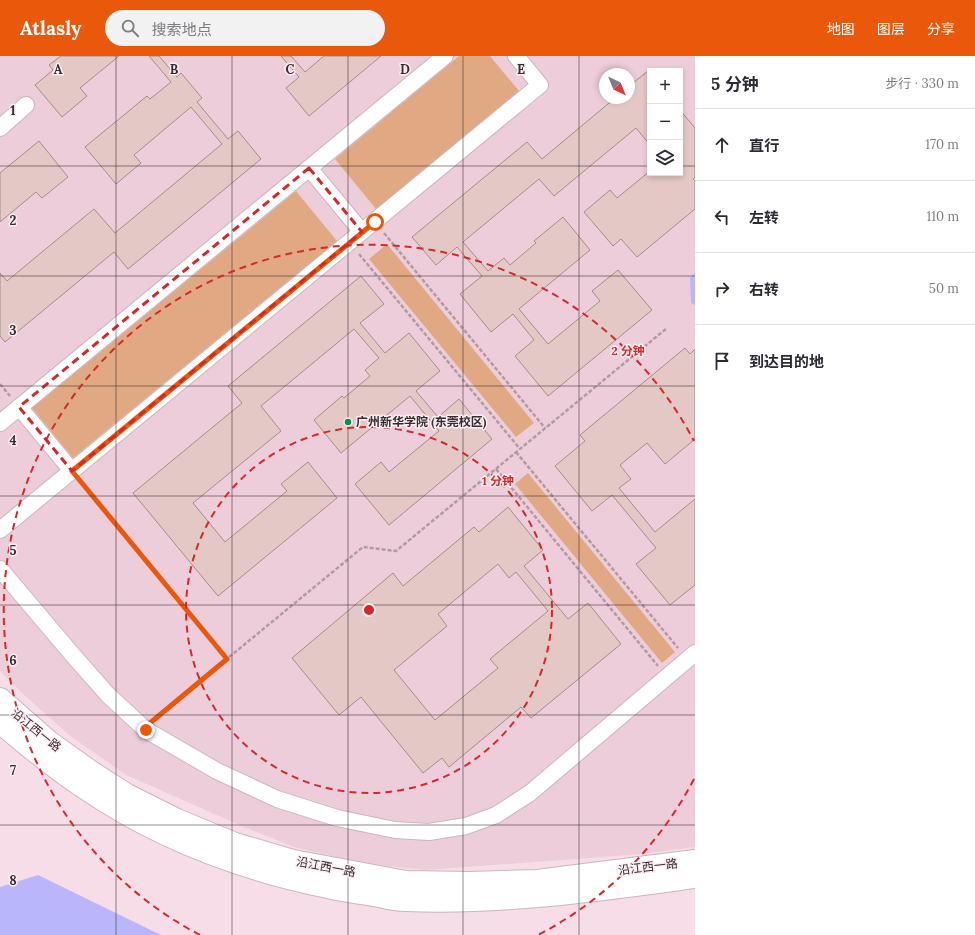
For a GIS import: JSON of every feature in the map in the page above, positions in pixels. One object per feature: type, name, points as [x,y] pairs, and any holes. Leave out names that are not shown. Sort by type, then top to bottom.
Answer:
[{"type":"street","points":[[0,423],[445,56]]},
{"type":"street","points":[[0,530],[540,85],[516,56]]},
{"type":"street","points":[[0,128],[26,105]]},
{"type":"street","points":[[309,168],[362,232]]},
{"type":"street","points":[[19,407],[72,471]]},
{"type":"street","points":[[0,569],[97,683],[144,728],[217,771],[277,799],[337,818],[395,830],[429,832],[466,826],[496,815],[530,792],[691,656]]},
{"type":"street","name":"沿江西一路","points":[[0,699],[49,742],[91,772],[127,795],[177,820],[235,844],[293,861],[406,882],[470,883],[537,880],[695,861]]},
{"type":"street","name":"沿江西一路","points":[[0,722],[39,755],[120,811],[181,842],[231,862],[289,879],[403,900],[472,901],[540,897],[695,877]]},
{"type":"path","points":[[375,222],[545,428]]},
{"type":"path","points":[[350,242],[520,449]]},
{"type":"path","points":[[144,728],[363,547],[396,551],[666,328]]},
{"type":"path","points":[[516,452],[691,656]]},
{"type":"path","points":[[496,469],[667,677]]},
{"type":"path","points":[[72,471],[227,659]]},
{"type":"highlighted area","points":[[309,168],[362,232],[72,471],[19,407]]},
{"type":"shaded area","name":"广州新华学院 (东莞校区)","points":[[0,56],[695,56],[695,847],[642,854],[425,870],[361,863],[294,847],[244,827],[126,775],[69,735],[0,671]]},
{"type":"shaded area","points":[[459,56],[490,56],[519,91],[376,209],[335,159]]},
{"type":"shaded area","points":[[296,191],[337,241],[73,458],[32,408]]},
{"type":"shaded area","points":[[387,244],[534,423],[516,437],[369,259]]},
{"type":"shaded area","points":[[528,473],[675,652],[662,663],[515,484]]},
{"type":"water","points":[[695,272],[695,305],[691,303],[690,278]]},
{"type":"water","points":[[38,875],[161,935],[0,935],[0,887]]},
{"type":"building","points":[[61,56],[119,56],[80,88],[87,96],[62,117],[35,85],[53,70],[49,65]]},
{"type":"building","points":[[149,56],[159,56],[177,77],[181,73],[202,98],[197,102],[228,139],[238,131],[261,159],[128,269],[114,252],[5,342],[0,336],[0,273],[7,281],[94,209],[115,233],[222,144],[191,107],[134,155],[141,163],[116,184],[85,147],[147,96],[150,99],[171,82]]},
{"type":"building","points":[[281,56],[291,56],[305,72],[324,56],[381,56],[309,116],[286,88],[299,77]]},
{"type":"building","points":[[647,72],[647,141],[636,128],[554,196],[539,179],[463,242],[488,271],[504,258],[510,265],[536,243],[534,241],[563,217],[590,250],[519,309],[548,344],[600,301],[592,291],[618,270],[652,310],[548,396],[515,356],[534,340],[513,314],[491,332],[460,294],[482,276],[457,247],[436,265],[412,237],[527,142],[542,159],[608,104],[635,104],[635,81]]},
{"type":"building","points":[[683,114],[695,128],[695,177],[693,179],[695,181],[695,209],[637,257],[621,239],[613,246],[584,212],[610,190],[617,198],[647,173],[647,176],[683,176]]},
{"type":"building","points":[[39,141],[68,177],[42,198],[36,192],[0,222],[0,173]]},
{"type":"building","points":[[361,276],[384,304],[360,323],[385,353],[409,333],[440,371],[416,391],[438,417],[459,399],[492,439],[389,525],[355,484],[381,462],[389,472],[439,431],[410,396],[341,453],[314,420],[342,396],[344,398],[370,376],[365,370],[379,358],[354,329],[261,406],[281,431],[193,503],[225,542],[287,491],[281,484],[308,462],[337,498],[218,596],[133,493],[242,403],[228,386]]},
{"type":"building","points":[[685,348],[690,354],[695,349],[695,439],[665,464],[647,443],[620,465],[631,479],[619,488],[655,532],[695,499],[695,585],[670,605],[636,564],[656,548],[612,495],[592,511],[555,466],[585,441],[580,435]]},
{"type":"building","points":[[508,507],[543,550],[524,566],[568,619],[588,603],[621,644],[531,718],[521,707],[449,767],[442,758],[423,773],[361,697],[339,715],[292,658],[393,573],[403,586],[474,527],[479,532]],"holes":[[[498,564],[509,578],[516,572],[548,611],[490,659],[498,668],[435,720],[394,670],[447,626],[438,614]]]},
{"type":"place","name":"广州新华学院 (东莞校区)","points":[[348,422]]},
{"type":"route","points":[[146,730],[144,728],[227,659],[72,471],[375,222]]}]
